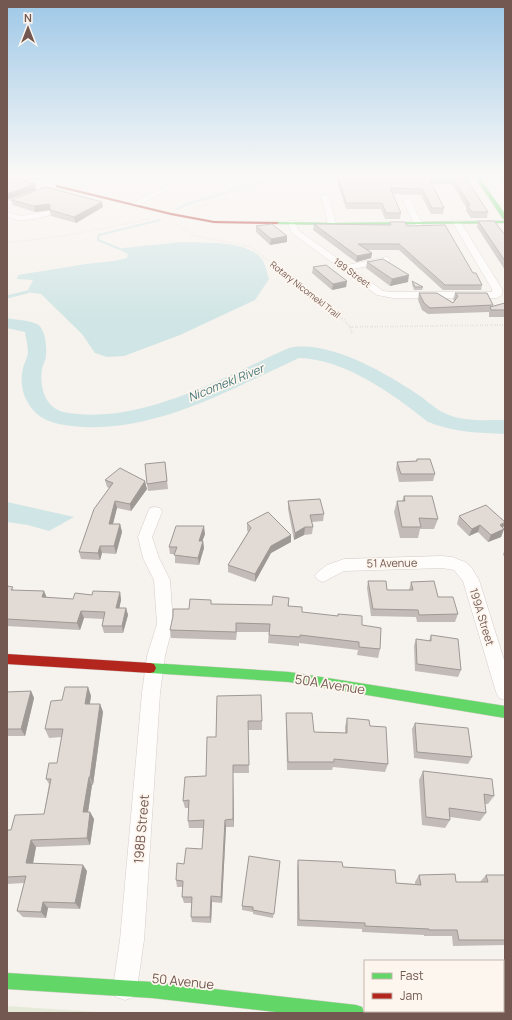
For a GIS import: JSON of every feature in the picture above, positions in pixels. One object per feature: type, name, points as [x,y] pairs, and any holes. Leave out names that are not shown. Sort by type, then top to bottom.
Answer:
[{"type":"street","name":"199 Street","points":[[293,225],[295,231],[377,292],[393,295],[497,295],[497,289],[458,225]]},
{"type":"street","points":[[345,268],[386,260]]},
{"type":"street","points":[[154,669],[165,624],[162,580],[151,558],[146,537],[155,512]]},
{"type":"street","name":"51 Avenue","points":[[323,576],[332,569],[358,563],[442,562],[462,566]]},
{"type":"street","name":"199A Street","points":[[462,566],[471,580],[505,692]]},
{"type":"street","name":"50A Avenue","points":[[7,659],[289,677],[505,712]]},
{"type":"street","name":"198B Street","points":[[125,988],[132,940],[154,669]]},
{"type":"street","name":"50 Avenue","points":[[7,981],[125,988],[356,1013]]},
{"type":"path","points":[[7,244],[63,236],[125,225]]},
{"type":"path","name":"Rotary Nicomekl Trail","points":[[192,234],[251,247],[344,320],[350,327],[352,333]]},
{"type":"path","name":"Rotary Nicomekl Trail","points":[[350,327],[505,325]]},
{"type":"green space","points":[[7,1006],[111,1013],[7,1013]]},
{"type":"shaded area","points":[[182,242],[226,244],[248,249],[257,254],[263,261],[269,279],[255,300],[180,335],[124,356],[107,357],[95,353],[82,334],[41,294],[27,292],[33,280],[17,279],[18,275],[127,258],[128,254],[120,250],[123,248]]},
{"type":"shaded area","points":[[7,502],[74,517],[49,531],[28,525],[7,522]]},
{"type":"building","points":[[273,225],[287,236],[271,239],[256,226]]},
{"type":"building","points":[[315,225],[445,225],[473,273],[476,273],[482,285],[445,285],[399,244],[358,244],[372,253],[357,256]]},
{"type":"building","points":[[480,225],[497,225],[505,235],[505,261]]},
{"type":"building","points":[[383,259],[409,275],[392,279],[367,262]]},
{"type":"building","points":[[326,265],[347,281],[333,284],[313,267]]},
{"type":"building","points":[[412,281],[423,287],[415,287]]},
{"type":"building","points":[[419,293],[437,293],[453,303],[458,296],[455,293],[487,293],[493,305],[430,308],[424,303]]},
{"type":"building","points":[[505,303],[505,310],[491,310],[490,307]]},
{"type":"building","points":[[417,459],[430,459],[435,474],[401,474],[397,462],[417,461]]},
{"type":"building","points":[[165,462],[167,481],[147,484],[145,464]]},
{"type":"building","points":[[120,468],[145,481],[130,504],[115,501],[109,524],[120,524],[114,546],[100,546],[98,553],[79,552],[94,509],[113,483],[105,480]]},
{"type":"building","points":[[404,496],[432,496],[438,519],[419,518],[421,527],[402,527],[397,501],[405,501]]},
{"type":"building","points":[[320,499],[324,514],[310,515],[313,527],[305,527],[295,533],[288,501]]},
{"type":"building","points":[[486,505],[505,522],[500,525],[504,529],[491,535],[480,525],[472,529],[459,516]]},
{"type":"building","points":[[268,512],[291,535],[271,546],[255,574],[228,565],[251,528],[247,523]]},
{"type":"building","points":[[176,526],[204,526],[199,541],[203,541],[198,558],[174,555],[177,547],[169,547]]},
{"type":"building","points":[[368,581],[386,581],[387,590],[413,590],[411,582],[434,581],[438,597],[453,597],[458,614],[419,615],[418,610],[373,609]]},
{"type":"building","points":[[7,586],[13,587],[11,590],[44,591],[42,597],[73,599],[75,593],[92,595],[93,591],[120,592],[116,608],[126,608],[122,626],[102,626],[105,612],[81,611],[77,623],[7,619]]},
{"type":"building","points":[[273,596],[289,598],[288,606],[302,607],[302,612],[338,616],[338,614],[362,616],[362,625],[381,628],[380,649],[359,647],[359,642],[300,635],[300,637],[269,635],[270,624],[236,623],[236,632],[170,630],[173,609],[189,609],[190,599],[211,600],[211,604],[272,605]]},
{"type":"building","points":[[431,635],[458,639],[461,670],[417,664],[416,639],[431,641]]},
{"type":"building","points":[[65,687],[88,687],[85,704],[100,704],[90,777],[83,812],[90,812],[87,838],[31,840],[26,863],[83,865],[75,903],[43,902],[41,912],[17,911],[26,876],[7,877],[7,830],[11,830],[15,815],[44,814],[51,779],[46,779],[49,763],[57,763],[63,729],[45,729],[51,701],[62,700]]},
{"type":"building","points":[[31,691],[21,729],[7,729],[7,692]]},
{"type":"building","points":[[261,695],[262,721],[248,721],[249,765],[233,765],[233,819],[225,820],[221,897],[211,896],[210,917],[191,917],[192,897],[182,897],[183,881],[176,880],[177,863],[184,864],[186,848],[202,849],[204,820],[188,821],[189,800],[183,801],[185,777],[206,776],[207,737],[216,737],[217,696]]},
{"type":"building","points":[[286,713],[312,713],[314,732],[347,733],[347,718],[369,720],[370,726],[386,727],[388,764],[334,759],[334,762],[288,762]]},
{"type":"building","points":[[415,723],[468,728],[472,757],[417,752]]},
{"type":"building","points":[[423,771],[492,779],[494,796],[484,794],[486,813],[449,808],[450,820],[426,817]]},
{"type":"building","points":[[249,856],[280,861],[274,914],[253,910],[253,907],[242,906]]},
{"type":"building","points":[[298,860],[342,862],[343,867],[395,870],[396,883],[421,885],[419,875],[455,874],[456,882],[488,882],[486,875],[505,875],[505,940],[459,940],[457,930],[429,930],[365,926],[365,923],[299,920]]},
{"type":"waterway","points":[[120,249],[98,240],[99,235],[141,225]]},
{"type":"waterway","points":[[7,297],[27,292]]},
{"type":"waterway","name":"Nicomekl River","points":[[7,323],[31,328],[34,331],[37,352],[32,372],[32,386],[35,395],[39,404],[46,412],[64,419],[91,422],[121,419],[151,412],[213,390],[296,352],[312,352],[350,364],[407,396],[436,417],[453,423],[505,427]]},
{"type":"traffic: fast","points":[[150,668],[289,677],[505,712]]},
{"type":"traffic: fast","points":[[7,981],[152,990],[356,1013]]},
{"type":"traffic: jam","points":[[7,659],[150,668]]}]
